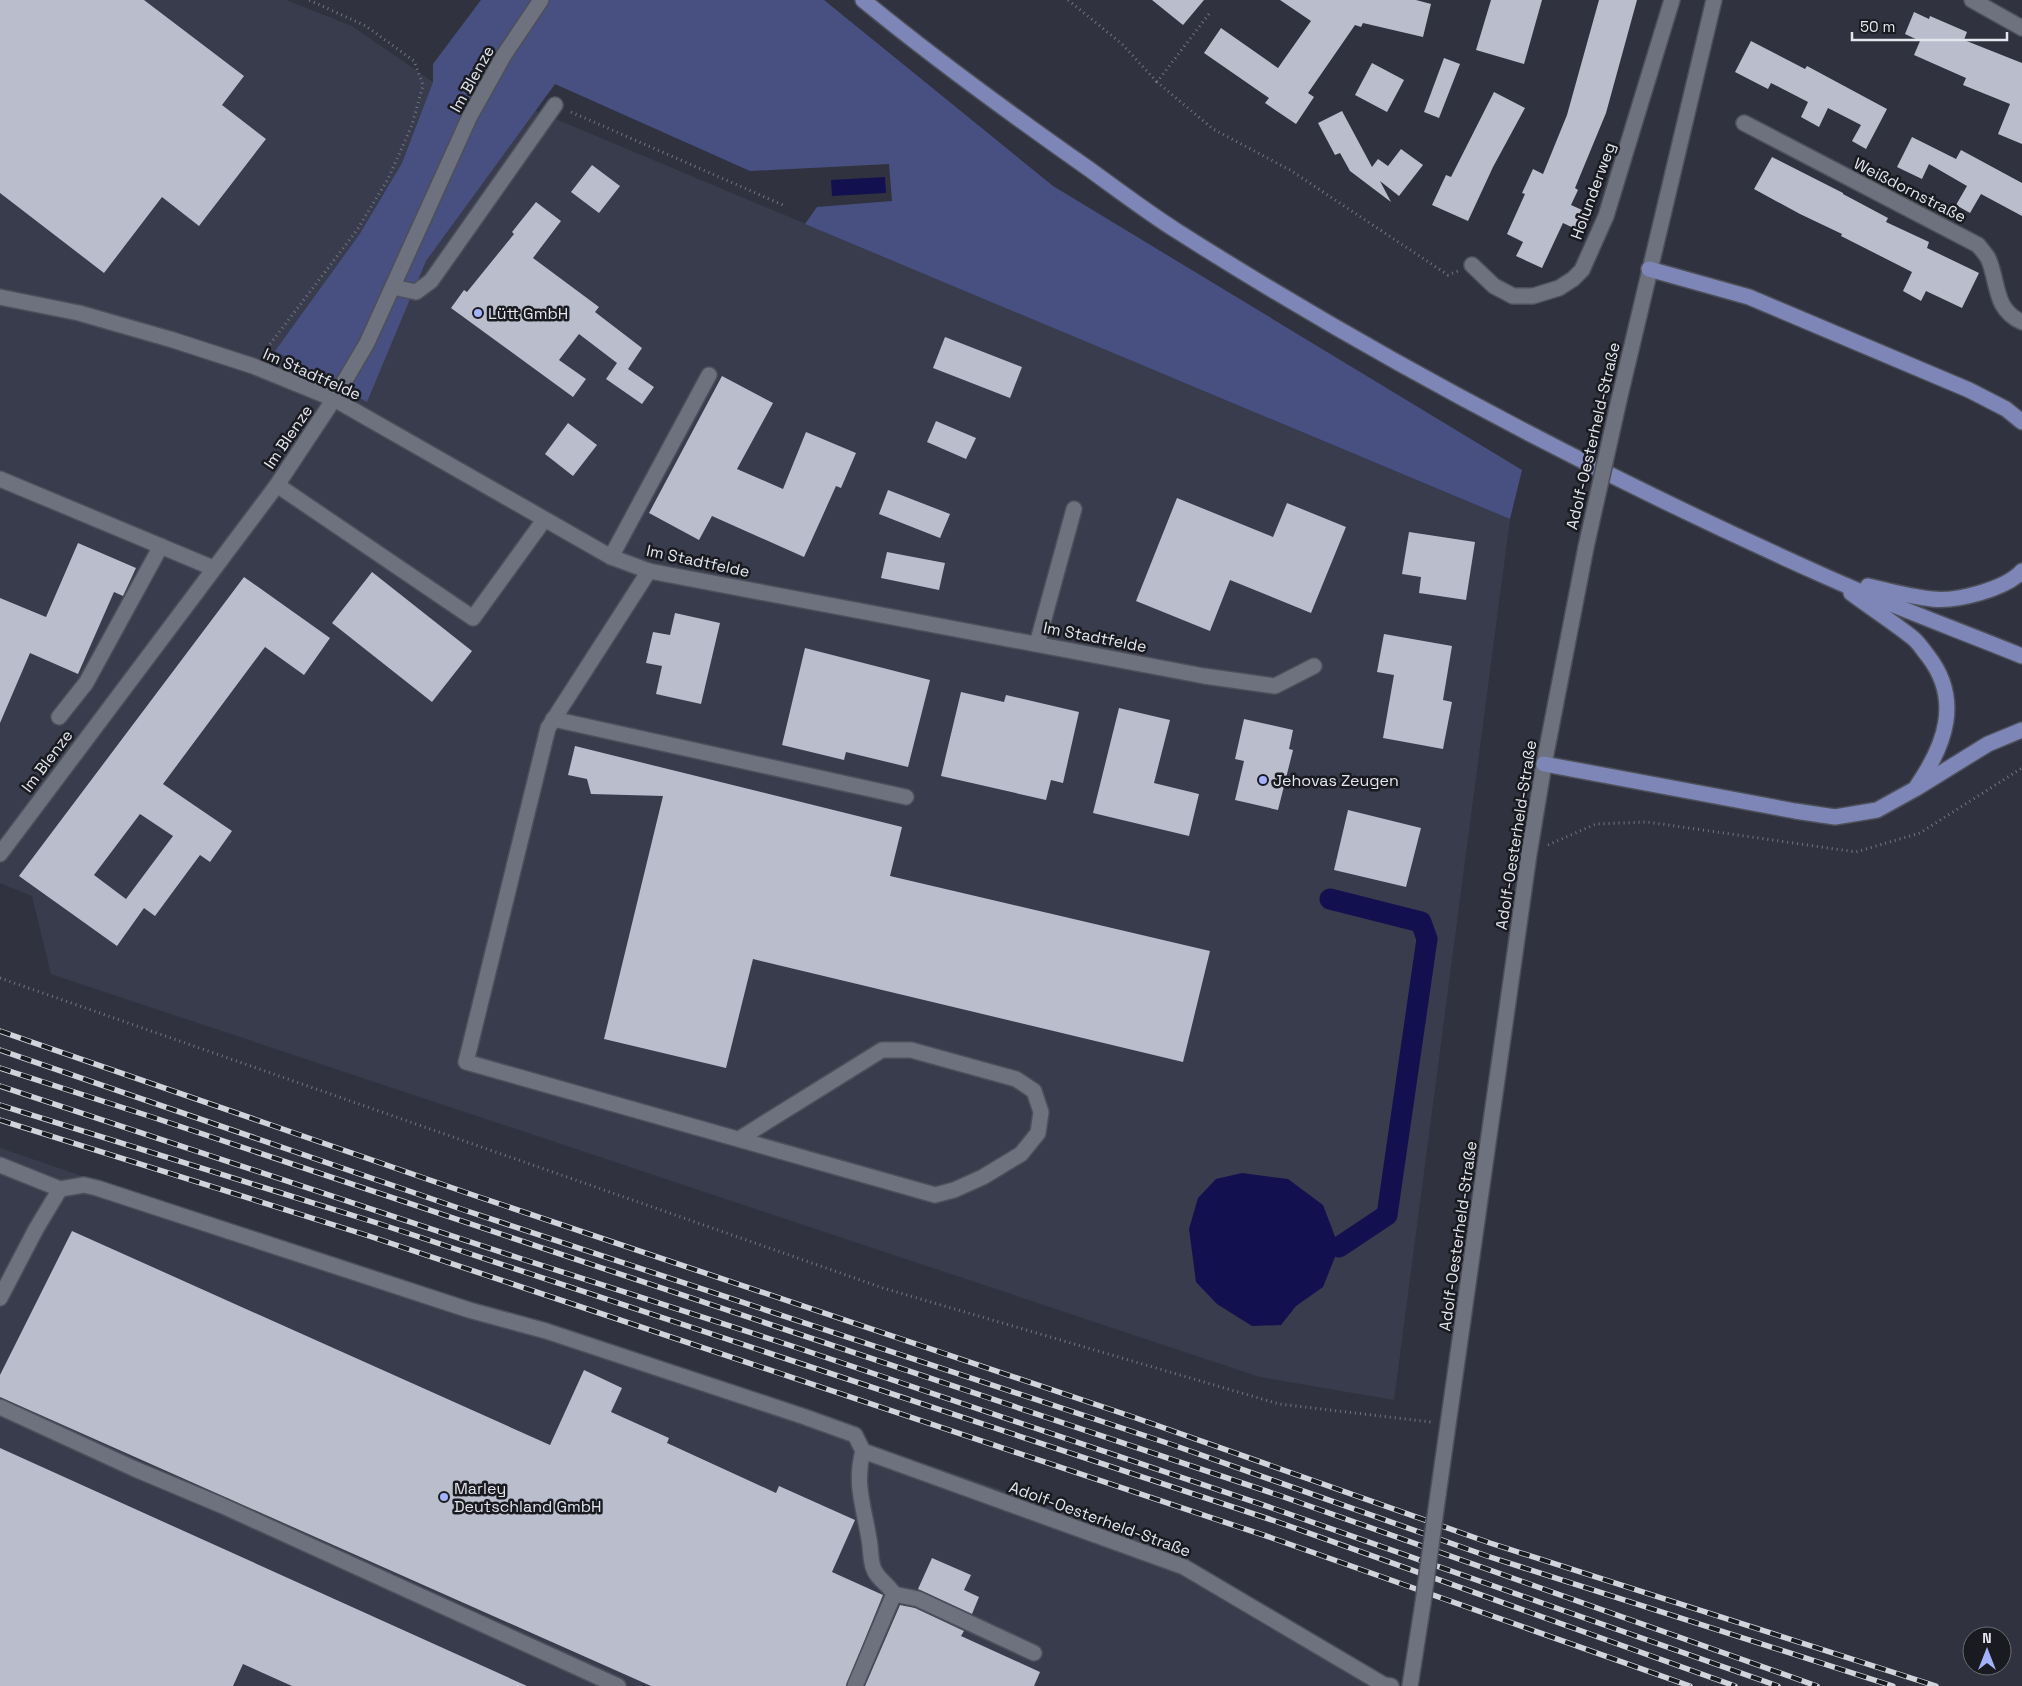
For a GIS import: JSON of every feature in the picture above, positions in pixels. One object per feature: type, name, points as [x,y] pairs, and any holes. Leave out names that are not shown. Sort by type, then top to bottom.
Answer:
[{"type":"main road","points":[[863,0],[912,40],[1032,129],[1175,230],[1369,347],[1455,395],[1577,458],[1832,579],[2022,656]]},
{"type":"main road","points":[[1649,269],[1749,297],[1969,390],[2006,409],[2022,422]]},
{"type":"main road","points":[[1832,579],[1934,600],[1970,596],[1999,587],[2022,571]]},
{"type":"main road","points":[[1832,579],[1914,639],[1935,666],[1944,688],[1948,712],[1942,742],[1915,790]]},
{"type":"main road","points":[[1544,764],[1785,810],[1835,817],[1877,810],[1915,790],[1988,744],[2022,730]]},
{"type":"street","name":"Im Blenze","points":[[0,854],[277,485],[334,399],[367,343],[470,116],[504,55],[541,0]]},
{"type":"street","name":"Holunderweg","points":[[1472,264],[1494,286],[1513,296],[1533,296],[1559,288],[1573,280],[1582,270],[1606,216],[1672,0]]},
{"type":"street","name":"Adolf-Oesterheld-Straße","points":[[1410,1686],[1529,854],[1544,764],[1586,547],[1649,269],[1714,0]]},
{"type":"street","points":[[1972,0],[2022,28]]},
{"type":"street","points":[[393,287],[416,292],[431,281],[555,105]]},
{"type":"street","name":"Weißdornstraße","points":[[1744,123],[1978,245],[1987,256],[1999,299],[2005,310],[2022,322]]},
{"type":"street","name":"Im Stadtfelde","points":[[0,297],[79,313],[173,340],[253,366],[334,399],[611,557],[649,571],[1204,676],[1275,686],[1314,666]]},
{"type":"street","points":[[611,557],[709,375]]},
{"type":"street","points":[[0,479],[213,568]]},
{"type":"street","points":[[277,485],[473,618],[544,520]]},
{"type":"street","points":[[1037,644],[1074,509]]},
{"type":"street","points":[[59,717],[86,683],[161,546]]},
{"type":"street","points":[[649,571],[548,728],[466,1062],[935,1195],[954,1190],[983,1177],[1021,1154],[1038,1133],[1041,1112],[1034,1091],[1016,1079],[911,1050],[882,1050],[739,1139]]},
{"type":"street","points":[[553,719],[906,797]]},
{"type":"street","points":[[0,1165],[60,1189],[84,1185],[97,1188],[469,1310],[546,1331],[653,1368],[805,1416],[855,1435],[864,1451],[859,1466],[858,1481],[873,1566],[880,1579],[889,1586],[894,1594],[918,1599],[1034,1653]]},
{"type":"street","points":[[0,1298],[36,1228],[60,1189]]},
{"type":"street","points":[[0,1407],[126,1465],[223,1506],[618,1686]]},
{"type":"street","name":"Adolf-Oesterheld-Straße","points":[[864,1451],[1184,1567],[1384,1684],[1391,1686]]},
{"type":"street","points":[[855,1686],[894,1594]]},
{"type":"path","points":[[253,366],[361,223],[388,179],[412,125],[423,85],[414,61],[406,55],[366,26],[308,0]]},
{"type":"path","points":[[1068,0],[1122,44],[1157,82],[1213,129],[1290,170],[1448,275],[1472,264]]},
{"type":"path","points":[[1157,82],[1209,14]]},
{"type":"path","points":[[555,105],[783,205]]},
{"type":"path","points":[[0,978],[883,1288],[1279,1404],[1430,1422]]},
{"type":"shaded area","points":[[0,0],[286,0],[352,26],[433,82],[402,163],[359,235],[367,401],[426,261],[534,110],[1510,519],[1394,1400],[1260,1377],[51,974],[32,896],[0,883]]},
{"type":"shaded area","points":[[481,0],[824,0],[1053,186],[1522,470],[1510,519],[805,224],[817,207],[892,201],[889,164],[750,171],[555,84],[426,261],[367,402],[275,351],[359,235],[402,163],[433,82],[433,64]]},
{"type":"shaded area","points":[[885,177],[886,193],[832,196],[831,180]]},
{"type":"shaded area","points":[[0,1148],[1143,1538],[1378,1686],[0,1686]]},
{"type":"shaded area","points":[[1242,1173],[1288,1179],[1323,1205],[1339,1247],[1323,1287],[1296,1306],[1281,1325],[1252,1326],[1217,1304],[1196,1282],[1189,1229],[1198,1198],[1216,1179]]},
{"type":"building","points":[[0,0],[144,0],[244,76],[222,105],[266,139],[199,226],[162,197],[104,273],[0,193]]},
{"type":"building","points":[[1152,0],[1204,0],[1183,25]]},
{"type":"building","points":[[1280,0],[1416,0],[1431,4],[1423,37],[1363,23],[1361,27],[1355,25],[1308,93],[1314,97],[1296,124],[1265,103],[1269,98],[1204,53],[1221,28],[1278,68],[1311,21]]},
{"type":"building","points":[[1491,0],[1542,0],[1524,64],[1476,50]]},
{"type":"building","points":[[1599,0],[1637,0],[1606,113],[1575,188],[1578,190],[1571,205],[1591,214],[1582,232],[1563,223],[1542,268],[1516,256],[1523,242],[1507,234],[1525,194],[1522,193],[1533,169],[1543,174],[1567,115]]},
{"type":"building","points":[[1914,12],[1929,19],[1930,16],[1967,32],[1964,40],[2022,63],[2022,144],[1998,134],[2010,104],[1963,85],[1966,78],[1914,55],[1920,41],[1905,34]]},
{"type":"building","points":[[1751,41],[1805,69],[1807,66],[1887,109],[1866,149],[1852,141],[1861,125],[1828,108],[1819,127],[1801,117],[1808,102],[1771,83],[1768,89],[1735,72]]},
{"type":"building","points":[[1444,58],[1460,64],[1439,118],[1424,112]]},
{"type":"building","points":[[1372,63],[1404,80],[1387,112],[1355,95]]},
{"type":"building","points":[[1494,92],[1525,108],[1493,167],[1468,221],[1432,205],[1446,175],[1451,177]]},
{"type":"building","points":[[1342,111],[1372,167],[1378,159],[1388,166],[1401,149],[1423,165],[1399,196],[1380,181],[1391,202],[1350,171],[1340,153],[1335,155],[1318,123]]},
{"type":"building","points":[[1912,137],[1956,159],[1961,150],[2022,183],[2022,216],[1981,194],[1970,213],[1956,205],[1967,186],[1929,164],[1922,179],[1897,167]]},
{"type":"building","points":[[1772,157],[1888,218],[1886,222],[1929,242],[1927,248],[1979,273],[1962,308],[1926,291],[1921,301],[1903,291],[1912,272],[1754,189]]},
{"type":"building","points":[[592,165],[620,186],[599,213],[571,192]]},
{"type":"building","points":[[536,202],[561,221],[533,258],[599,307],[595,312],[642,348],[628,369],[654,387],[642,404],[606,379],[617,363],[579,334],[559,360],[586,379],[573,397],[451,308],[464,290],[467,292],[514,234],[512,232]]},
{"type":"building","points":[[945,337],[1022,367],[1010,398],[933,368]]},
{"type":"building","points":[[722,376],[773,403],[737,469],[783,489],[806,432],[856,453],[841,488],[836,486],[804,557],[712,516],[699,540],[649,513]]},
{"type":"building","points":[[936,421],[976,438],[966,459],[927,442]]},
{"type":"building","points":[[568,423],[597,445],[573,476],[545,454]]},
{"type":"building","points":[[888,490],[950,514],[940,538],[879,514]]},
{"type":"building","points":[[1177,498],[1273,537],[1287,503],[1346,527],[1311,613],[1230,580],[1210,631],[1136,601]]},
{"type":"building","points":[[1409,532],[1475,542],[1466,600],[1419,593],[1421,577],[1402,574]]},
{"type":"building","points":[[78,543],[136,568],[123,596],[114,592],[78,674],[30,653],[0,723],[0,598],[46,617]]},
{"type":"building","points":[[887,552],[945,563],[939,590],[881,578]]},
{"type":"building","points":[[372,572],[472,651],[432,702],[332,623]]},
{"type":"building","points":[[244,577],[330,638],[304,675],[265,647],[163,784],[232,831],[210,862],[200,855],[155,916],[144,908],[117,946],[19,876]],"holes":[[[140,814],[173,836],[126,899],[94,875]]]},
{"type":"building","points":[[675,613],[720,623],[701,704],[656,694],[662,666],[646,663],[653,632],[670,635]]},
{"type":"building","points":[[1384,634],[1452,646],[1443,700],[1452,702],[1443,749],[1383,738],[1394,675],[1377,672]]},
{"type":"building","points":[[805,648],[930,680],[908,767],[846,752],[844,760],[782,745]]},
{"type":"building","points":[[961,692],[1004,702],[1006,695],[1079,712],[1063,783],[1051,780],[1046,800],[941,776]]},
{"type":"building","points":[[1119,708],[1170,720],[1154,783],[1199,794],[1189,836],[1093,813]]},
{"type":"building","name":"Jehovas Zeugen","points":[[1244,719],[1293,730],[1289,749],[1293,750],[1278,810],[1235,800],[1244,761],[1235,759]]},
{"type":"building","points":[[575,746],[902,827],[890,876],[1210,951],[1183,1062],[753,959],[726,1068],[604,1039],[663,796],[591,794],[587,779],[568,775]]},
{"type":"building","points":[[1348,810],[1421,828],[1406,887],[1334,870]]},
{"type":"building","name":"Marley Deutschland GmbH","points":[[72,1231],[550,1445],[584,1370],[622,1388],[611,1412],[669,1438],[667,1443],[776,1493],[779,1486],[855,1520],[832,1572],[883,1595],[846,1686],[651,1686],[0,1397],[0,1375]]},
{"type":"building","points":[[0,1448],[527,1686],[292,1686],[243,1664],[233,1686],[0,1686]]},
{"type":"building","points":[[932,1558],[971,1575],[964,1590],[979,1597],[972,1614],[918,1589]]},
{"type":"building","points":[[900,1605],[915,1608],[964,1631],[961,1636],[1040,1672],[1034,1686],[865,1686]]},
{"type":"waterway","points":[[1330,899],[1421,922],[1427,939],[1387,1215],[1339,1247]]},
{"type":"railway","points":[[0,1031],[473,1195],[1136,1418],[1490,1543],[1936,1686]]},
{"type":"railway","points":[[0,1050],[467,1211],[1173,1445],[1487,1556],[1893,1686]]},
{"type":"railway","points":[[0,1068],[152,1117],[1281,1496],[1817,1686]]},
{"type":"railway","points":[[0,1086],[522,1259],[789,1345],[1272,1508],[1778,1686]]},
{"type":"railway","points":[[0,1105],[377,1223],[1275,1521],[1735,1686]]},
{"type":"railway","points":[[0,1120],[369,1236],[1272,1538],[1690,1686]]},
{"type":"place","name":"Lütt GmbH","points":[[478,313]]},
{"type":"place","name":"Jehovas Zeugen","points":[[1263,780]]},
{"type":"place","name":"Marley Deutschland GmbH","points":[[444,1497]]}]
